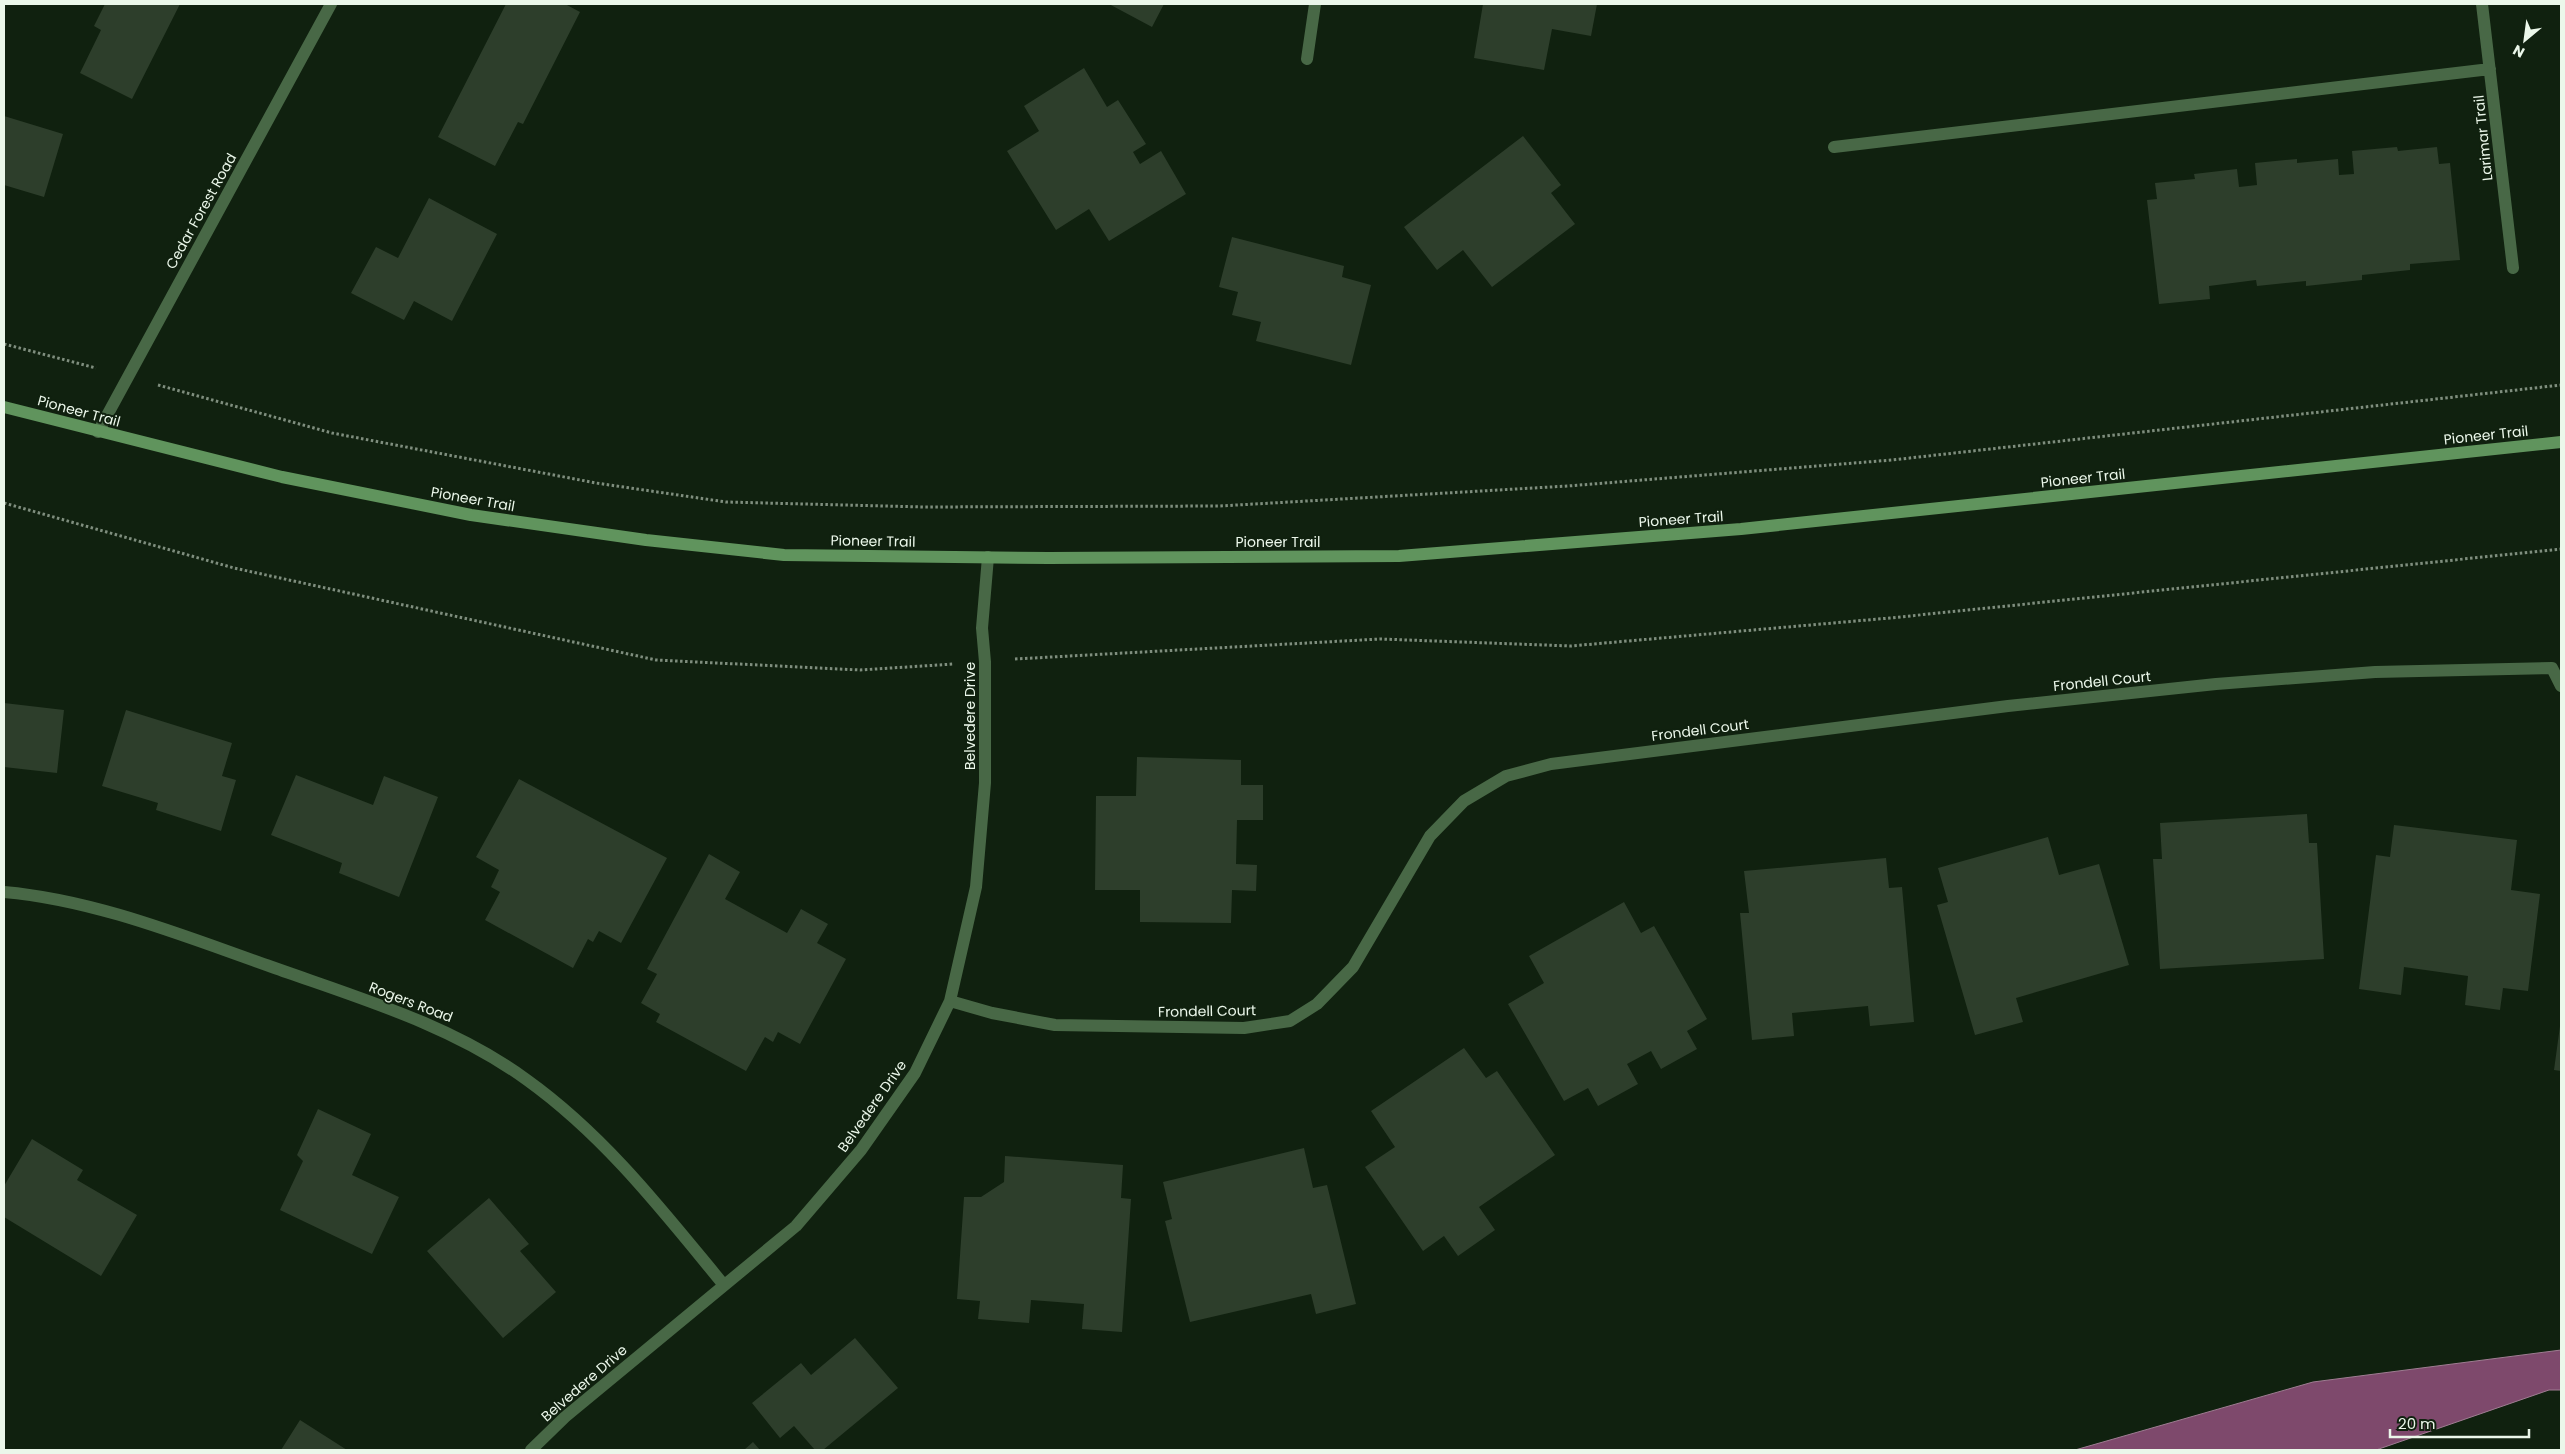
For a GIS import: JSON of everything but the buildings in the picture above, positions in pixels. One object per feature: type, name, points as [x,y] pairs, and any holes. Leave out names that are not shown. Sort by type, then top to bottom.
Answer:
[{"type":"main road","name":"Pioneer Trail","points":[[4,407],[282,477],[500,519],[646,540],[784,555],[988,557],[1399,556],[1744,529],[2561,442]]},
{"type":"street","name":"Cedar Forest Road","points":[[98,432],[331,4]]},
{"type":"street","points":[[1307,59],[1315,4]]},
{"type":"street","name":"Larimar Trail","points":[[2482,4],[2512,268]]},
{"type":"street","points":[[1834,147],[2490,69]]},
{"type":"street","name":"Belvedere Drive","points":[[531,1450],[565,1417],[723,1284],[796,1226],[861,1150],[915,1073],[950,1000],[976,887],[986,784],[985,662],[982,628],[988,557]]},
{"type":"street","name":"Frondell Court","points":[[950,1000],[992,1012],[1055,1025],[1244,1028],[1290,1021],[1317,1004],[1353,967],[1430,836],[1464,801],[1506,776],[1551,764],[2008,706],[2216,684],[2375,672],[2552,668],[2561,686]]},
{"type":"street","name":"Rogers Road","points":[[4,892],[40,896],[157,927],[357,997],[451,1034],[526,1079],[589,1129],[648,1194],[723,1284]]},
{"type":"path","points":[[4,344],[332,433],[596,483],[726,502],[923,507],[1220,506],[1558,487],[1902,459],[2561,384]]},
{"type":"path","points":[[4,503],[234,568],[656,660],[860,670],[1049,656],[1380,639],[1571,646],[1890,618],[2561,549]]},
{"type":"shaded area","points":[[2561,1350],[2561,1390],[2549,1390],[2376,1450],[2075,1450],[2313,1382]]}]
